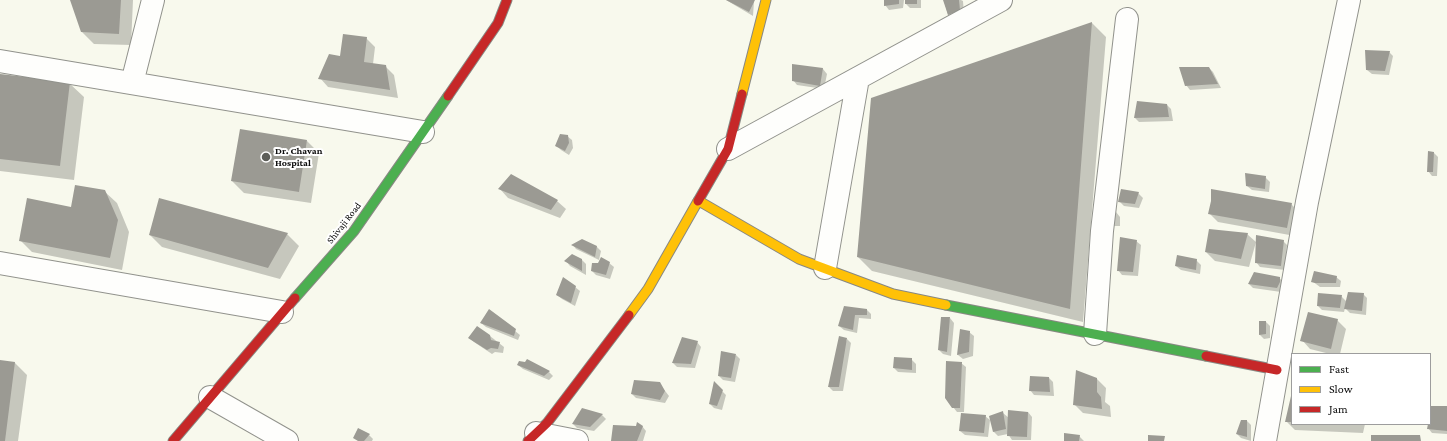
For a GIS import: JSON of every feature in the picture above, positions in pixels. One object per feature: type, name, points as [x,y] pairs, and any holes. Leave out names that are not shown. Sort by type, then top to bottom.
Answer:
[{"type":"street","points":[[132,83],[153,0]]},
{"type":"street","name":"Shivaji Road","points":[[173,441],[282,312],[354,231],[498,23],[507,0]]},
{"type":"street","points":[[532,437],[547,423],[648,289],[728,149],[766,0]]},
{"type":"street","points":[[728,149],[1001,0]]},
{"type":"street","points":[[1265,441],[1307,202],[1349,0]]},
{"type":"street","points":[[1095,334],[1102,231],[1127,19]]},
{"type":"street","points":[[0,61],[423,132]]},
{"type":"street","points":[[825,268],[858,78]]},
{"type":"street","points":[[699,201],[799,259],[893,294],[1277,370]]},
{"type":"street","points":[[0,263],[282,312]]},
{"type":"street","points":[[210,397],[287,441]]},
{"type":"street","points":[[532,437],[577,441]]},
{"type":"building","points":[[70,0],[121,0],[119,34],[81,32]]},
{"type":"building","points":[[726,0],[755,0],[749,12]]},
{"type":"building","points":[[884,0],[899,0],[899,4],[884,6]]},
{"type":"building","points":[[905,0],[917,0],[917,4],[905,4]]},
{"type":"building","points":[[943,0],[959,0],[960,10],[948,15]]},
{"type":"building","points":[[1092,22],[1070,309],[857,257],[871,98]]},
{"type":"building","points":[[343,34],[367,37],[364,62],[386,65],[390,90],[318,79],[329,54],[340,56]]},
{"type":"building","points":[[1365,50],[1390,51],[1385,71],[1366,70]]},
{"type":"building","points":[[792,64],[823,68],[820,86],[792,81]]},
{"type":"building","points":[[1179,67],[1209,67],[1218,84],[1185,86]]},
{"type":"building","points":[[0,74],[70,82],[60,166],[0,159]]},
{"type":"building","points":[[1137,101],[1167,104],[1169,117],[1134,118]]},
{"type":"building","points":[[240,129],[307,140],[299,192],[231,181]]},
{"type":"building","points":[[560,134],[568,135],[569,143],[565,151],[555,146]]},
{"type":"building","points":[[1428,151],[1434,152],[1433,172],[1427,172]]},
{"type":"building","points":[[1245,173],[1266,176],[1265,189],[1246,186]]},
{"type":"building","points":[[511,174],[558,200],[551,210],[498,189]]},
{"type":"building","points":[[75,185],[105,190],[118,220],[110,258],[19,241],[27,198],[71,207]]},
{"type":"building","points":[[1121,189],[1139,192],[1135,204],[1118,202]]},
{"type":"building","points":[[1211,189],[1292,203],[1287,228],[1208,214],[1211,201]]},
{"type":"building","points":[[159,198],[288,233],[268,268],[149,235]]},
{"type":"building","points":[[1209,229],[1248,233],[1241,259],[1205,252]]},
{"type":"building","points":[[1256,235],[1284,240],[1281,266],[1255,263]]},
{"type":"building","points":[[1120,237],[1137,240],[1133,272],[1117,271]]},
{"type":"building","points":[[582,239],[597,246],[595,257],[571,245]]},
{"type":"building","points":[[572,254],[582,259],[582,271],[564,261]]},
{"type":"building","points":[[1177,255],[1197,259],[1196,270],[1175,266]]},
{"type":"building","points":[[601,257],[610,262],[606,275],[591,271],[592,263],[598,263]]},
{"type":"building","points":[[1314,271],[1337,276],[1336,283],[1311,282]]},
{"type":"building","points":[[1254,272],[1280,277],[1280,282],[1277,288],[1248,284]]},
{"type":"building","points":[[563,277],[576,286],[571,303],[556,295]]},
{"type":"building","points":[[1348,292],[1364,293],[1362,311],[1344,309]]},
{"type":"building","points":[[1318,293],[1342,295],[1340,308],[1317,306]]},
{"type":"building","points":[[844,306],[867,309],[867,315],[855,315],[853,330],[838,326]]},
{"type":"building","points":[[489,309],[516,329],[514,336],[480,323]]},
{"type":"building","points":[[1308,312],[1338,319],[1331,349],[1300,341]]},
{"type":"building","points":[[941,317],[950,317],[947,352],[938,350]]},
{"type":"building","points":[[1259,321],[1266,321],[1266,334],[1259,335]]},
{"type":"building","points":[[477,326],[490,335],[491,340],[500,342],[498,349],[491,348],[487,350],[468,338]]},
{"type":"building","points":[[960,329],[970,331],[969,352],[957,355]]},
{"type":"building","points":[[839,336],[847,338],[839,387],[828,387]]},
{"type":"building","points":[[682,337],[698,341],[691,364],[672,363]]},
{"type":"building","points":[[721,351],[736,354],[731,378],[718,376]]},
{"type":"building","points":[[894,357],[912,358],[912,370],[893,368]]},
{"type":"building","points":[[527,359],[550,371],[544,376],[517,365],[519,361],[525,362]]},
{"type":"building","points":[[0,360],[15,362],[5,441],[0,441]]},
{"type":"building","points":[[946,361],[962,362],[960,408],[952,408],[945,398]]},
{"type":"building","points":[[1076,370],[1097,378],[1097,392],[1101,397],[1102,409],[1073,405]]},
{"type":"building","points":[[1030,376],[1049,377],[1050,392],[1029,391]]},
{"type":"building","points":[[634,380],[660,382],[665,391],[660,400],[631,394]]},
{"type":"building","points":[[714,381],[723,390],[717,406],[709,404]]},
{"type":"building","points":[[1291,396],[1291,422],[1285,422]]},
{"type":"building","points":[[1431,406],[1447,406],[1447,431],[1427,429],[1428,425],[1431,425]]},
{"type":"building","points":[[582,408],[603,414],[590,427],[572,424]]},
{"type":"building","points":[[1008,410],[1028,412],[1027,437],[1007,436]]},
{"type":"building","points":[[1003,411],[1006,429],[993,432],[989,416]]},
{"type":"building","points":[[961,413],[986,415],[984,433],[959,431]]},
{"type":"building","points":[[1241,420],[1247,420],[1247,437],[1236,434]]},
{"type":"building","points":[[637,422],[643,426],[637,441],[611,441],[613,425],[636,426]]},
{"type":"building","points":[[358,428],[370,434],[364,441],[358,441],[353,438]]},
{"type":"building","points":[[1064,433],[1080,435],[1079,441],[1064,441]]},
{"type":"building","points":[[1148,435],[1165,436],[1164,441],[1148,441]]},
{"type":"building","points":[[1371,435],[1420,435],[1421,441],[1371,441]]},
{"type":"traffic: fast","points":[[295,298],[354,231],[448,96]]},
{"type":"traffic: fast","points":[[946,305],[1206,356]]},
{"type":"traffic: slow","points":[[742,94],[766,0]]},
{"type":"traffic: slow","points":[[629,315],[648,289],[698,201]]},
{"type":"traffic: slow","points":[[699,201],[799,259],[893,294],[946,305]]},
{"type":"traffic: jam","points":[[448,96],[498,23],[507,0]]},
{"type":"traffic: jam","points":[[698,201],[728,149],[742,94]]},
{"type":"traffic: jam","points":[[173,441],[295,298]]},
{"type":"traffic: jam","points":[[528,441],[547,423],[629,315]]},
{"type":"traffic: jam","points":[[1206,356],[1277,370]]},
{"type":"place","name":"Dr. Chavan Hospital","points":[[266,157]]}]
